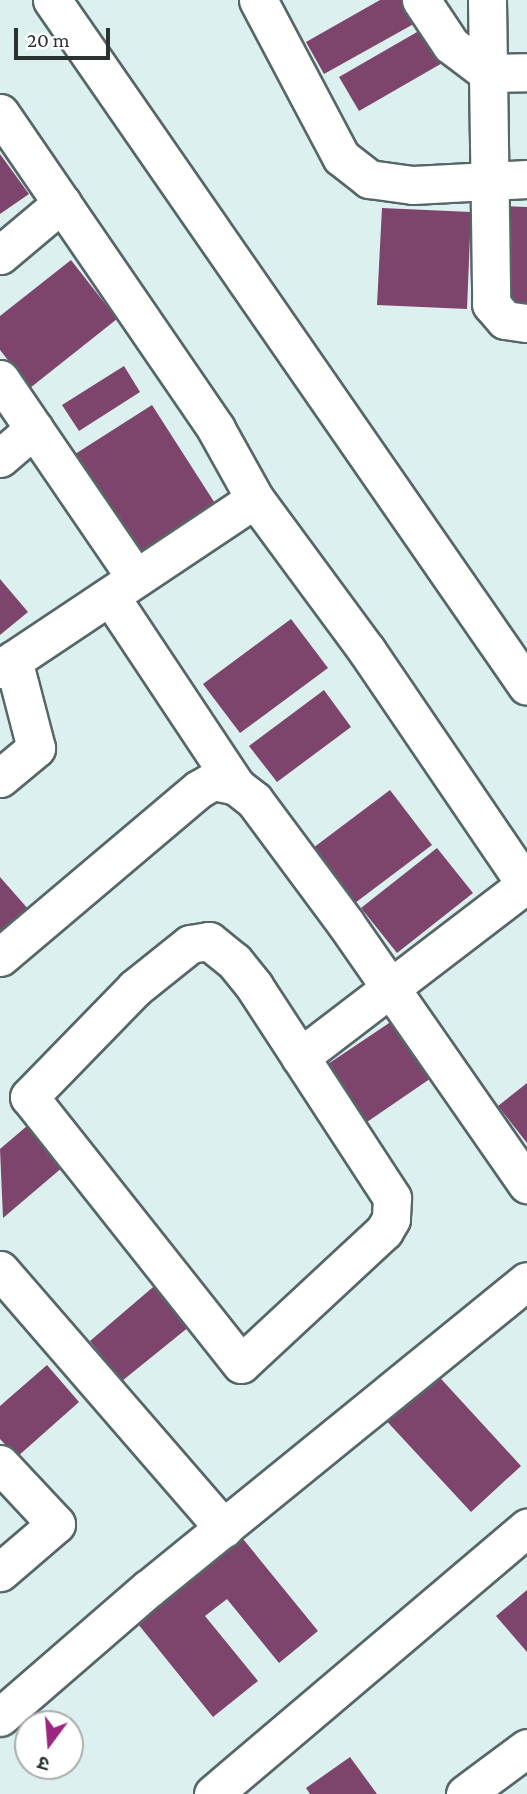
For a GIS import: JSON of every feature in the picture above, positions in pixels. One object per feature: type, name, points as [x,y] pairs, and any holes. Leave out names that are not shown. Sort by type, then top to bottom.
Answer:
[{"type":"street","points":[[52,0],[527,686]]},
{"type":"street","points":[[258,0],[341,157],[369,179],[413,185],[527,179]]},
{"type":"street","points":[[421,0],[451,46],[488,73],[527,72]]},
{"type":"street","points":[[487,0],[488,179],[493,311],[513,323],[527,323]]},
{"type":"street","points":[[0,113],[216,429],[255,499],[366,651],[526,885],[300,1057]]},
{"type":"street","points":[[0,255],[62,203]]},
{"type":"street","points":[[0,379],[34,429],[236,786],[254,800],[527,1184]]},
{"type":"street","points":[[0,458],[34,429]]},
{"type":"street","points":[[0,778],[36,748],[7,664],[255,499]]},
{"type":"street","points":[[0,957],[199,789],[213,781],[236,786]]},
{"type":"street","points":[[209,941],[234,961],[300,1057],[392,1198],[391,1219],[384,1231],[241,1364],[29,1097],[135,988],[190,944],[209,941]]},
{"type":"street","points":[[0,1270],[224,1529]]},
{"type":"street","points":[[0,1717],[527,1281]]},
{"type":"street","points":[[0,1464],[56,1524],[0,1572]]},
{"type":"street","points":[[214,1794],[527,1528]]},
{"type":"street","points":[[465,1794],[527,1750]]},
{"type":"building","points":[[380,0],[407,0],[419,21],[324,74],[306,42]]},
{"type":"building","points":[[424,28],[444,62],[359,111],[339,77]]},
{"type":"building","points":[[0,154],[29,194],[0,214]]},
{"type":"building","points":[[501,206],[527,207],[527,315],[496,313]]},
{"type":"building","points":[[382,208],[471,212],[467,309],[377,305]]},
{"type":"building","points":[[71,260],[117,319],[30,388],[0,350],[0,316]]},
{"type":"building","points":[[124,366],[140,392],[79,431],[62,405]]},
{"type":"building","points":[[152,405],[218,508],[139,558],[72,456]]},
{"type":"building","points":[[0,579],[28,612],[0,635]]},
{"type":"building","points":[[291,619],[328,668],[240,733],[203,684]]},
{"type":"building","points":[[324,690],[351,727],[277,782],[249,746]]},
{"type":"building","points":[[390,790],[432,845],[347,909],[305,854]]},
{"type":"building","points":[[437,848],[473,893],[397,953],[361,908]]},
{"type":"building","points":[[0,877],[29,910],[0,935]]},
{"type":"building","points":[[401,1015],[440,1072],[367,1122],[328,1064]]},
{"type":"building","points":[[527,1083],[527,1143],[498,1106]]},
{"type":"building","points":[[34,1120],[70,1161],[3,1218],[0,1149]]},
{"type":"building","points":[[159,1282],[190,1326],[122,1381],[90,1341]]},
{"type":"building","points":[[47,1365],[79,1402],[17,1457],[0,1439],[0,1406]]},
{"type":"building","points":[[432,1369],[521,1466],[471,1512],[381,1415]]},
{"type":"building","points":[[239,1534],[318,1631],[279,1663],[227,1599],[205,1616],[258,1681],[213,1717],[134,1619]]},
{"type":"building","points":[[527,1590],[527,1652],[496,1616]]},
{"type":"building","points":[[350,1757],[377,1794],[310,1794],[306,1788]]}]
